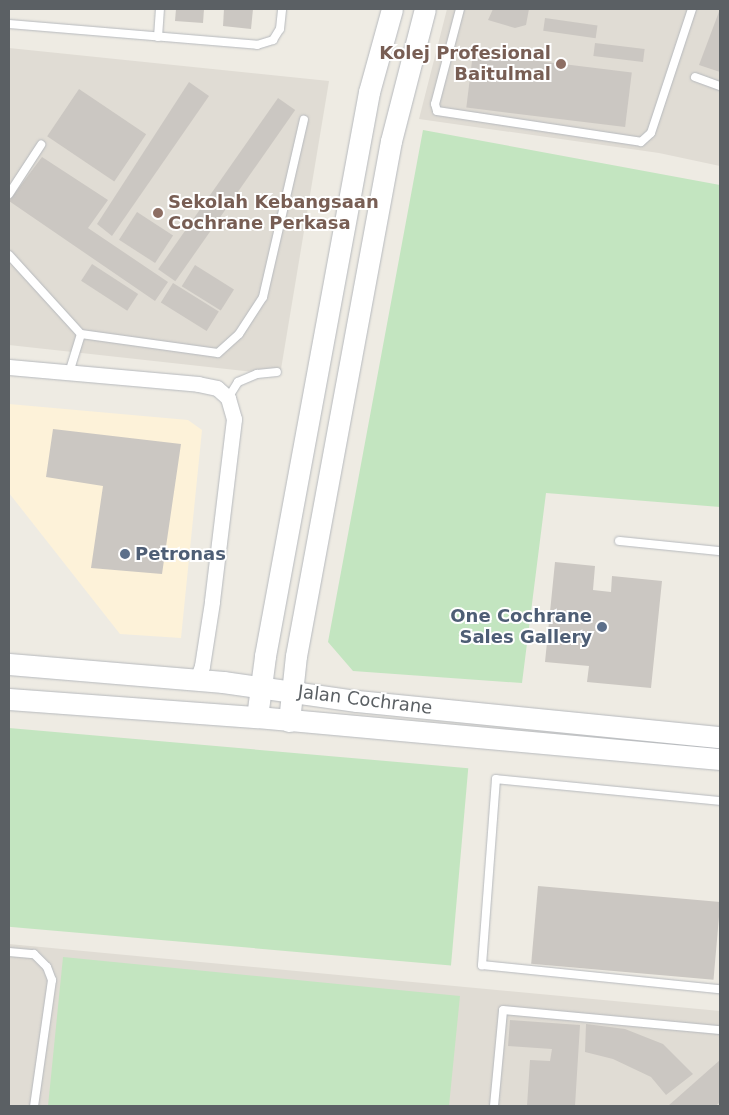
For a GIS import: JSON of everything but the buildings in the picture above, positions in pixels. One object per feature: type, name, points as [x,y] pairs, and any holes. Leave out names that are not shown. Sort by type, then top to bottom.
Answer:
[{"type":"street","points":[[257,717],[369,92],[392,9]]},
{"type":"street","points":[[289,721],[291,691],[391,141],[425,9]]},
{"type":"street","points":[[9,367],[198,384],[217,388],[228,398],[234,419],[212,602],[202,666],[197,680]]},
{"type":"street","name":"Jalan Cochrane","points":[[9,664],[197,680],[357,701],[720,736]]},
{"type":"street","name":"Jalan Cochrane","points":[[9,699],[257,717],[720,759]]},
{"type":"lane","points":[[158,36],[160,9]]},
{"type":"lane","points":[[9,24],[257,45],[273,40],[280,29],[282,9]]},
{"type":"lane","points":[[460,9],[434,104],[437,111],[642,142],[651,133],[692,9]]},
{"type":"lane","points":[[695,77],[720,86]]},
{"type":"lane","points":[[9,255],[81,334],[218,353],[239,334],[263,296],[304,120]]},
{"type":"lane","points":[[9,194],[41,145]]},
{"type":"lane","points":[[69,373],[81,334]]},
{"type":"lane","points":[[228,398],[238,382],[257,374],[277,372]]},
{"type":"lane","points":[[619,541],[720,551]]},
{"type":"lane","points":[[720,802],[496,779],[482,965],[720,989]]},
{"type":"lane","points":[[9,952],[34,954],[47,967],[52,980],[34,1106]]},
{"type":"lane","points":[[494,1106],[503,1010],[720,1030]]},
{"type":"shaded area","name":"Kolej Profesional Baitulmal","points":[[447,9],[720,9],[720,166],[659,153],[419,119]]},
{"type":"shaded area","name":"Sekolah Kebangsaan Cochrane Perkasa","points":[[9,48],[329,81],[280,375],[9,345]]},
{"type":"shaded area","points":[[9,404],[188,420],[202,430],[181,638],[120,634],[9,493]]},
{"type":"shaded area","points":[[9,944],[720,1011],[720,1106],[9,1106]]},
{"type":"green space","points":[[423,130],[720,185],[720,507],[546,493],[522,683],[353,671],[328,642]]},
{"type":"green space","points":[[9,728],[468,768],[451,965],[9,927]]},
{"type":"green space","points":[[63,957],[460,996],[449,1106],[48,1106]]},
{"type":"place","name":"Kolej Profesional Baitulmal","points":[[561,64]]},
{"type":"place","name":"Sekolah Kebangsaan Cochrane Perkasa","points":[[158,213]]},
{"type":"place","name":"Petronas","points":[[125,554]]},
{"type":"place","name":"One Cochrane Sales Gallery","points":[[602,627]]}]
